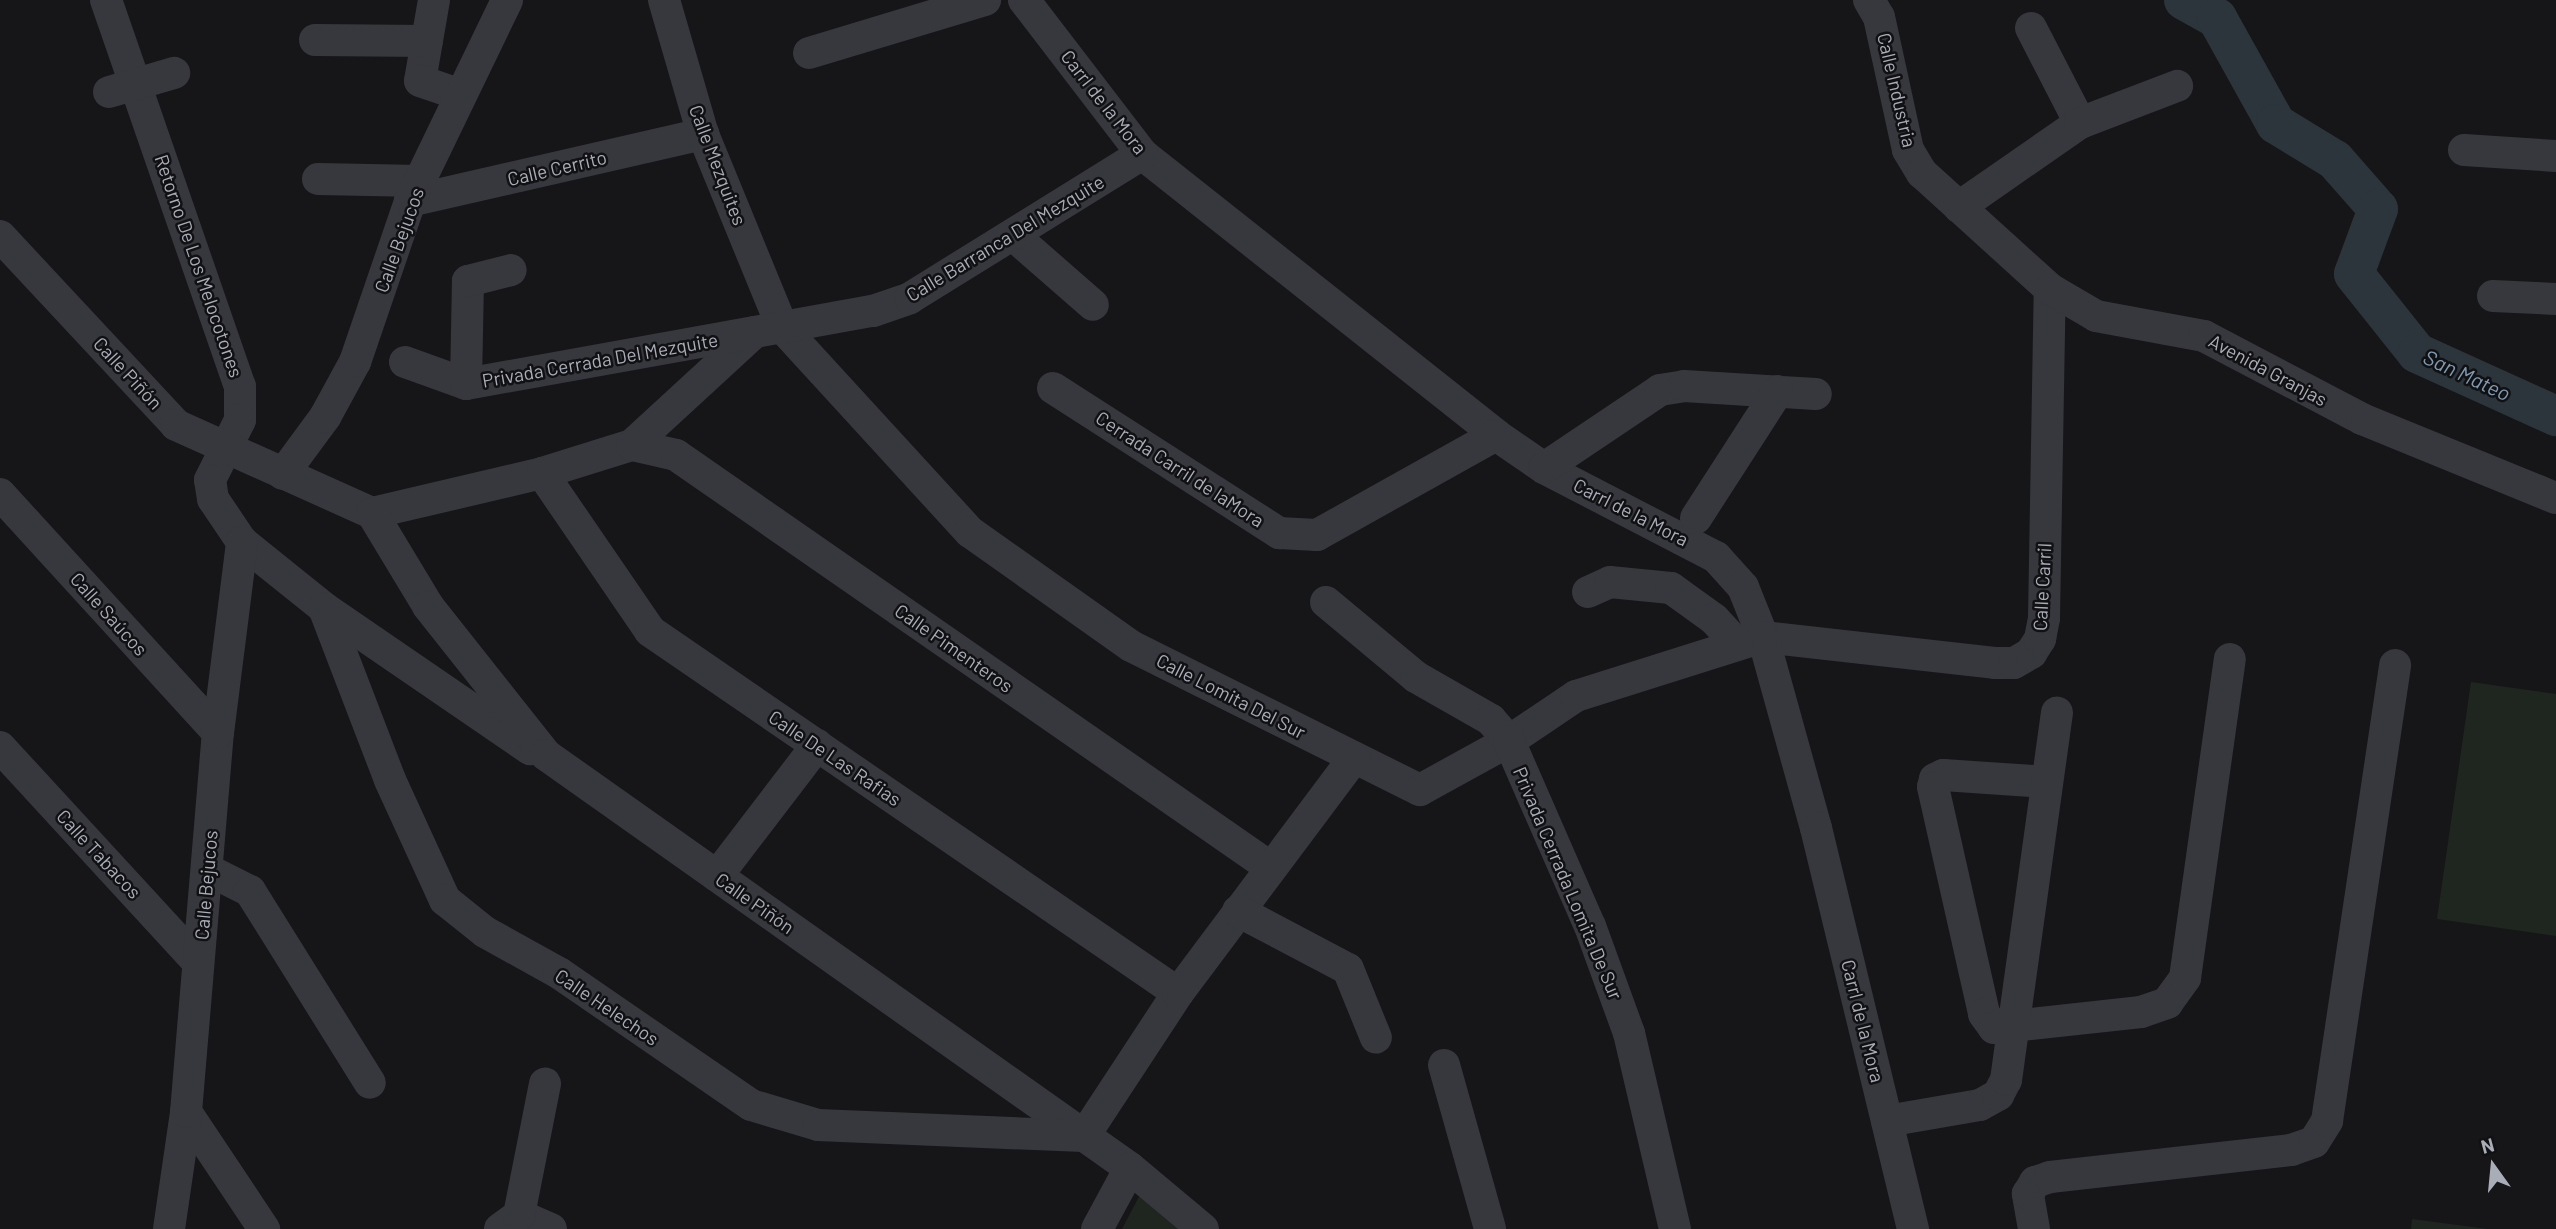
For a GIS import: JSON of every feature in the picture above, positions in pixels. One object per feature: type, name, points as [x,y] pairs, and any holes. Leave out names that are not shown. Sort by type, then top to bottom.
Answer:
[{"type":"street","name":"Retorno De Los Melocotones","points":[[106,0],[123,88],[240,386],[240,420],[229,449],[210,480],[213,499],[242,542],[324,608],[526,747],[546,755]]},
{"type":"street","points":[[434,0],[420,81],[458,94]]},
{"type":"street","name":"Calle Bejucos","points":[[283,474],[325,417],[355,362],[415,191],[458,94],[507,0]]},
{"type":"street","name":"Calle Mezquites","points":[[664,0],[703,134],[768,330]]},
{"type":"street","points":[[808,53],[901,13],[985,0]]},
{"type":"street","name":"Carrl de la Mora","points":[[1024,0],[1142,155],[1496,435],[1544,468],[1716,557],[1743,587],[1751,641],[1816,828],[1913,1229]]},
{"type":"street","name":"Calle Industria","points":[[1868,0],[1880,17],[1908,149],[1922,173],[1959,207]]},
{"type":"street","points":[[2031,28],[2080,123]]},
{"type":"street","points":[[315,40],[427,41]]},
{"type":"street","points":[[123,88],[174,73]]},
{"type":"street","points":[[1959,207],[2080,123],[2177,86]]},
{"type":"street","name":"Calle Cerrito","points":[[318,179],[415,191],[703,134]]},
{"type":"street","points":[[2465,150],[2556,156]]},
{"type":"street","name":"Calle Barranca Del Mezquite","points":[[768,330],[873,311],[910,298],[1142,155]]},
{"type":"street","name":"Avenida Granjas","points":[[1959,207],[2050,289],[2096,316],[2204,336],[2362,419],[2556,498]]},
{"type":"street","points":[[1013,235],[1093,305]]},
{"type":"street","name":"Calle Piñón","points":[[0,236],[176,425],[283,474]]},
{"type":"street","name":"Privada Cerrada Del Mezquite","points":[[511,270],[468,281],[466,384],[768,330]]},
{"type":"street","name":"Calle Carril","points":[[1751,641],[1994,663],[2014,663],[2031,653],[2040,639],[2044,618],[2050,289]]},
{"type":"street","points":[[2493,296],[2556,299]]},
{"type":"street","points":[[283,474],[372,513],[542,473],[632,444],[768,330]]},
{"type":"street","name":"Calle Lomita Del Sur","points":[[768,330],[970,532],[1131,646],[1420,790],[1509,741],[1576,696],[1751,641]]},
{"type":"street","points":[[405,362],[466,384]]},
{"type":"street","points":[[1544,468],[1660,390],[1684,386],[1816,394]]},
{"type":"street","name":"Cerrada Carril de laMora","points":[[1053,388],[1279,533],[1317,536],[1496,435]]},
{"type":"street","points":[[1696,518],[1778,391]]},
{"type":"street","name":"Calle Pimenteros","points":[[632,444],[676,454],[1270,867]]},
{"type":"street","name":"Calle De Las Rafias","points":[[542,473],[650,631],[1178,993]]},
{"type":"street","name":"Calle Saúcos","points":[[0,494],[218,733]]},
{"type":"street","name":"Calle Piñón","points":[[372,513],[428,606],[546,755],[1130,1168],[1203,1229]]},
{"type":"street","name":"Calle Bejucos","points":[[169,1229],[186,1112],[218,733],[242,542]]},
{"type":"street","points":[[1588,592],[1610,582],[1671,588],[1751,641]]},
{"type":"street","points":[[1326,602],[1416,677],[1491,720],[1509,741]]},
{"type":"street","name":"Calle Helechos","points":[[324,608],[424,859],[444,900],[485,932],[559,973],[751,1105],[818,1125],[1084,1136]]},
{"type":"street","points":[[2047,782],[1944,775],[1935,779],[1933,787],[1984,1014],[1994,1028],[2011,1030],[2140,1012],[2167,1003],[2185,978],[2230,659]]},
{"type":"street","points":[[2034,1229],[2028,1194],[2035,1182],[2050,1177],[2291,1150],[2314,1142],[2327,1121],[2395,665]]},
{"type":"street","points":[[1887,1121],[1980,1105],[1998,1095],[2006,1080],[2057,713]]},
{"type":"street","name":"Privada Cerrada Lomita De Sur","points":[[1509,741],[1590,926],[1629,1033],[1675,1229]]},
{"type":"street","points":[[717,876],[817,746]]},
{"type":"street","name":"Calle Tabacos","points":[[0,747],[198,962]]},
{"type":"street","points":[[1084,1136],[1178,993],[1354,758]]},
{"type":"street","points":[[208,870],[250,891],[370,1083]]},
{"type":"street","points":[[1238,911],[1348,969],[1377,1038]]},
{"type":"street","points":[[1444,1065],[1490,1229]]},
{"type":"street","points":[[545,1084],[510,1222],[551,1229]]},
{"type":"street","points":[[186,1112],[264,1229]]},
{"type":"street","points":[[1097,1229],[1130,1168]]},
{"type":"shaded area","points":[[2471,682],[2556,694],[2556,936],[2437,919]]},
{"type":"shaded area","points":[[1141,1193],[1191,1229],[1122,1229]]},
{"type":"shaded area","points":[[2412,1219],[2488,1229],[2411,1229]]},
{"type":"waterway","name":"San Mateo","points":[[2184,0],[2217,18],[2276,124],[2335,160],[2378,209],[2354,274],[2417,353],[2556,416]]}]
